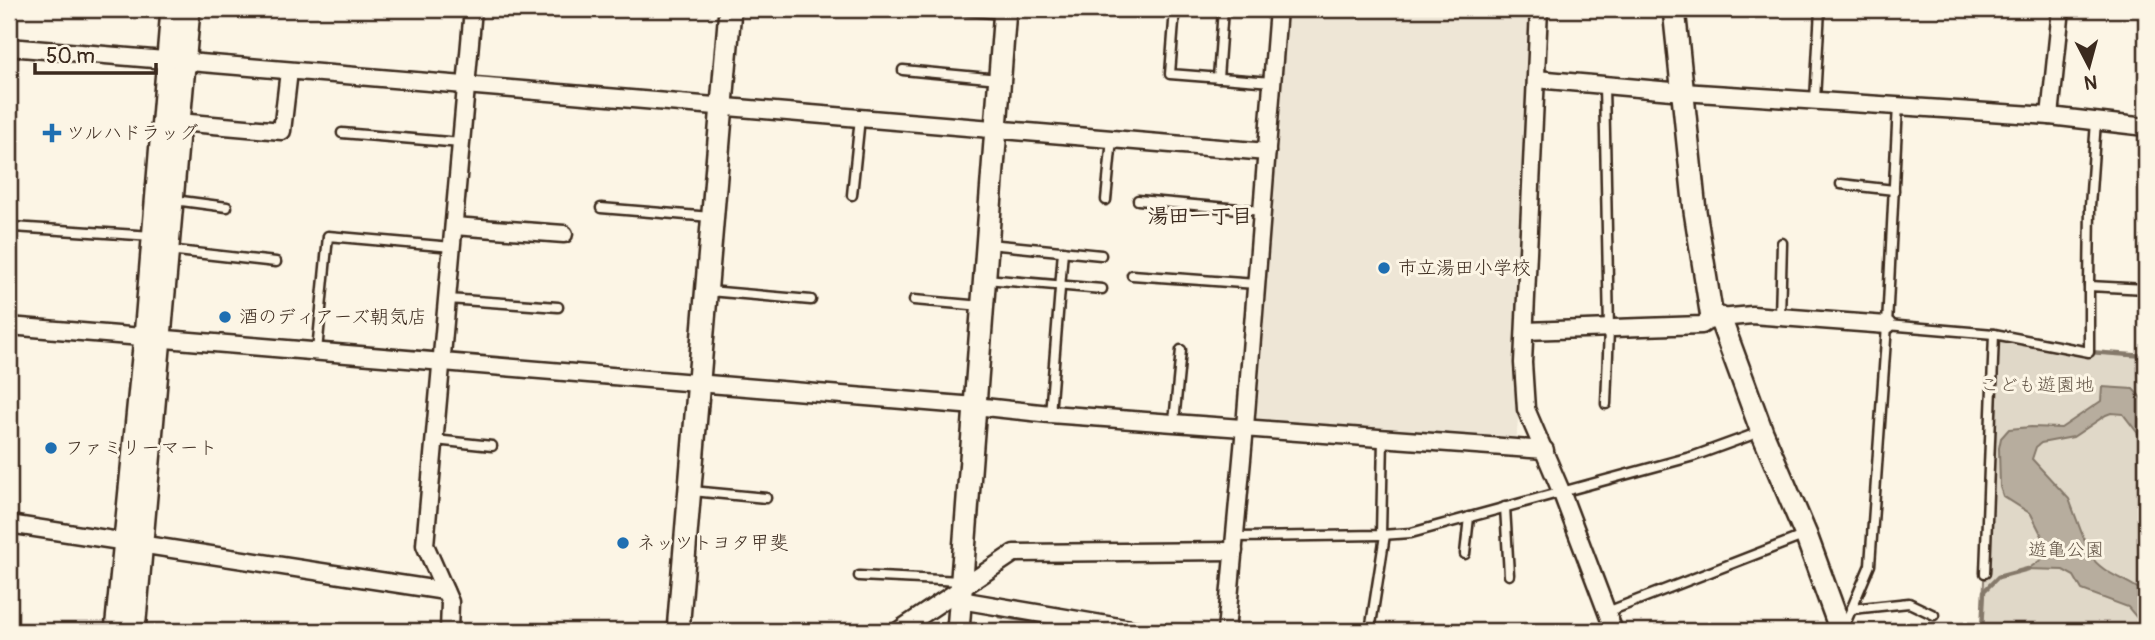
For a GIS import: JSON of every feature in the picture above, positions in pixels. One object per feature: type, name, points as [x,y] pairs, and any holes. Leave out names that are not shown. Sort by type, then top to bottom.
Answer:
[{"type":"street","points":[[161,243],[172,200],[179,122],[172,9]]},
{"type":"street","points":[[117,631],[133,544],[176,61],[189,9]]},
{"type":"street","points":[[449,631],[450,602],[425,545],[473,9]]},
{"type":"street","points":[[678,631],[730,9]]},
{"type":"street","points":[[1226,631],[1278,9]]},
{"type":"street","points":[[1539,9],[1523,363],[1526,409],[1545,450],[1614,631]]},
{"type":"street","points":[[1674,9],[1695,211],[1716,318],[1806,535],[1842,631]]},
{"type":"street","points":[[2050,116],[2061,9]]},
{"type":"street","points":[[958,631],[1004,11]]},
{"type":"street","points":[[9,47],[1267,152]]},
{"type":"street","points":[[179,122],[282,131],[289,71]]},
{"type":"street","points":[[1536,79],[1683,92],[2050,116],[2146,127]]},
{"type":"street","points":[[454,226],[564,234]]},
{"type":"street","points":[[1525,331],[1702,325],[1716,318],[1752,315],[1887,325]]},
{"type":"street","points":[[9,326],[1050,414],[1545,450]]},
{"type":"street","points":[[9,524],[445,591]]},
{"type":"street","points":[[133,544],[134,631]]},
{"type":"street","points":[[899,631],[1014,553],[1234,544]]},
{"type":"street","points":[[961,590],[1143,631]]},
{"type":"lane","points":[[953,9],[1004,11]]},
{"type":"lane","points":[[1175,9],[1170,74],[1272,82]]},
{"type":"lane","points":[[1218,78],[1223,9]]},
{"type":"lane","points":[[1815,100],[1820,9]]},
{"type":"lane","points":[[903,70],[999,79]]},
{"type":"lane","points":[[1604,85],[1609,329],[1606,404]]},
{"type":"lane","points":[[1842,631],[1870,565],[1887,325],[1898,105]]},
{"type":"lane","points":[[852,195],[860,118]]},
{"type":"lane","points":[[1887,325],[1994,334],[2089,352],[2090,206],[2096,121]]},
{"type":"lane","points":[[342,133],[461,143]]},
{"type":"lane","points":[[1106,200],[1112,139]]},
{"type":"lane","points":[[1841,184],[1894,190]]},
{"type":"lane","points":[[172,200],[227,207]]},
{"type":"lane","points":[[1138,200],[1262,211]]},
{"type":"lane","points":[[601,208],[711,217]]},
{"type":"lane","points":[[13,226],[161,243],[276,262]]},
{"type":"lane","points":[[317,351],[328,236],[452,247]]},
{"type":"lane","points":[[1780,317],[1782,243]]},
{"type":"lane","points":[[987,244],[1101,255]]},
{"type":"lane","points":[[1050,414],[1063,251]]},
{"type":"lane","points":[[1132,275],[1256,284]]},
{"type":"lane","points":[[984,279],[1102,289]]},
{"type":"lane","points":[[2089,286],[2146,289]]},
{"type":"lane","points":[[705,290],[811,300]]},
{"type":"lane","points":[[448,299],[558,307]]},
{"type":"lane","points":[[914,300],[982,306]]},
{"type":"lane","points":[[1985,573],[1994,334]]},
{"type":"lane","points":[[1174,422],[1181,350]]},
{"type":"lane","points":[[1234,544],[1411,533],[1694,456],[1762,432]]},
{"type":"lane","points":[[1370,631],[1383,535],[1383,438]]},
{"type":"lane","points":[[435,440],[492,446]]},
{"type":"lane","points":[[689,491],[766,498]]},
{"type":"lane","points":[[1505,507],[1509,575]]},
{"type":"lane","points":[[1465,554],[1469,517]]},
{"type":"lane","points":[[1607,612],[1806,535]]},
{"type":"lane","points":[[859,576],[961,590]]},
{"type":"lane","points":[[1852,609],[1909,603],[1934,615]]},
{"type":"shaded area","points":[[1286,9],[1534,9],[1525,330],[1516,445],[1256,427]]},
{"type":"shaded area","points":[[2102,387],[2133,389],[2146,403],[2146,444],[2123,414],[2111,413],[2073,437],[2041,443],[2036,447],[2032,459],[2069,499],[2095,562],[2146,594],[2146,631],[2138,631],[2138,619],[2128,607],[2082,590],[2074,576],[2063,570],[2028,569],[2046,556],[2047,546],[2031,514],[2003,496],[2000,487],[1999,448],[2001,438],[2009,429],[2061,428],[2101,401]]},
{"type":"green space","name":"遊亀公園","points":[[1994,334],[2089,352],[2146,356],[2146,631],[1982,631]]},
{"type":"waterway","points":[[2089,352],[2146,356]]},
{"type":"waterway","points":[[1982,631],[1984,591],[1998,577],[2028,569]]},
{"type":"waterway","points":[[999,616],[1090,631]]},
{"type":"place","name":"ツルハドラッグ","points":[[52,133]]},
{"type":"place","name":"市立湯田小学校","points":[[1384,268]]},
{"type":"place","name":"酒のディアーズ朝気店","points":[[225,317]]},
{"type":"place","name":"ファミリーマート","points":[[51,448]]},
{"type":"place","name":"ネッツトヨタ甲斐","points":[[623,543]]},
{"type":"district","name":"湯田一丁目","points":[[1200,216]]},
{"type":"park label","name":"こども遊園地","points":[[2037,385]]}]
